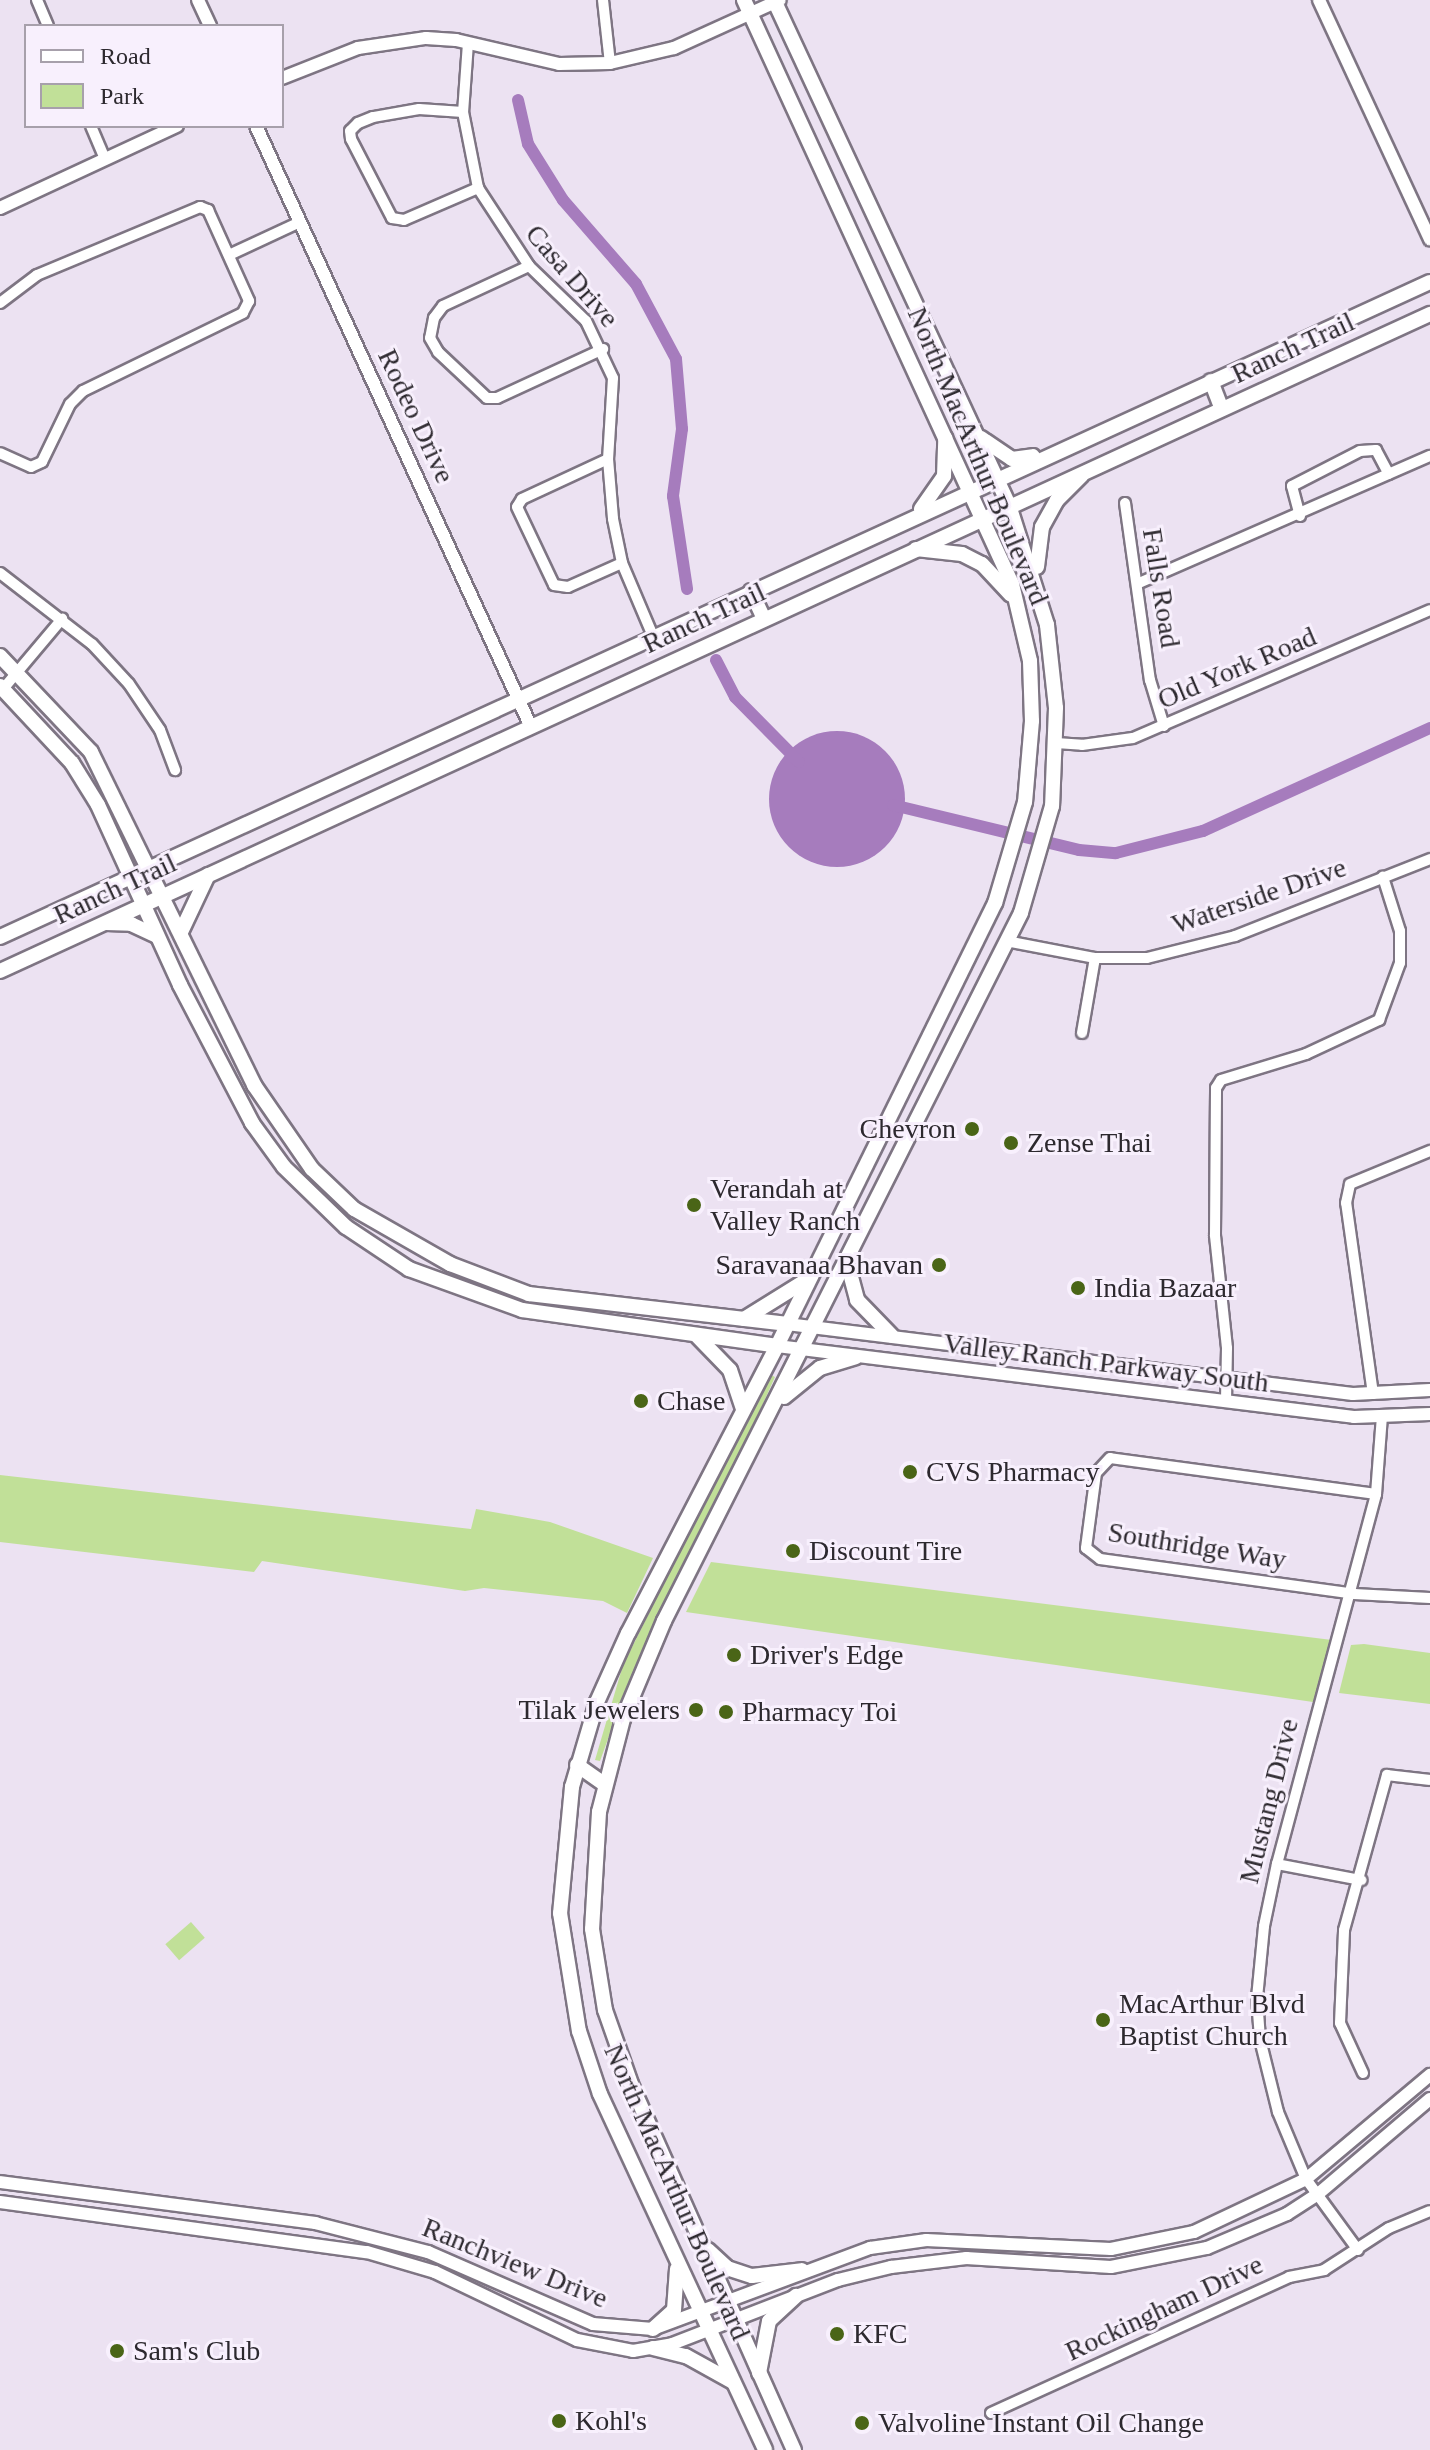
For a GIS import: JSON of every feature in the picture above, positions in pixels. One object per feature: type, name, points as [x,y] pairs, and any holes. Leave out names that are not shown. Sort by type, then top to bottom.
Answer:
[{"type":"main road","name":"North MacArthur Boulevard","points":[[777,1],[1009,505],[1041,599],[1054,670],[1056,743],[1052,806],[1032,882],[1006,941],[804,1350],[664,1621],[623,1719],[604,1784],[591,1890],[599,1988],[631,2084],[794,2450]]},
{"type":"main road","name":"North MacArthur Boulevard","points":[[747,7],[983,517],[1017,604],[1032,697],[1025,802],[1007,871],[777,1346],[628,1633],[597,1702],[572,1787],[560,1913],[579,2031],[600,2094],[765,2450]]},
{"type":"main road","name":"Ranch Trail","points":[[0,937],[681,622],[1430,282]]},
{"type":"main road","name":"Ranch Trail","points":[[0,971],[1430,314]]},
{"type":"main road","points":[[1211,381],[1222,409]]},
{"type":"main road","points":[[972,429],[987,446],[1012,459],[1053,452]]},
{"type":"main road","points":[[904,522],[939,490],[945,434]]},
{"type":"main road","points":[[1041,599],[1036,559],[1042,527],[1057,500],[1087,470]]},
{"type":"main road","points":[[915,548],[962,554],[982,564],[1017,604]]},
{"type":"main road","points":[[751,591],[764,619]]},
{"type":"main road","points":[[0,656],[91,752],[164,895],[254,1085],[287,1136],[354,1209],[450,1264],[564,1301],[787,1324]]},
{"type":"main road","points":[[2,687],[72,763],[132,878],[157,936],[236,1096],[270,1148],[320,1205],[362,1240],[409,1269],[484,1298],[551,1316],[777,1346]]},
{"type":"main road","points":[[181,932],[209,874]]},
{"type":"main road","points":[[0,947],[34,921]]},
{"type":"main road","points":[[102,924],[131,924],[157,936]]},
{"type":"main road","points":[[906,1083],[929,1097]]},
{"type":"main road","points":[[270,1148],[287,1136]]},
{"type":"main road","points":[[847,1262],[857,1300],[892,1336]]},
{"type":"main road","points":[[744,1319],[788,1295],[811,1275]]},
{"type":"main road","points":[[484,1298],[491,1279]]},
{"type":"main road","points":[[696,1336],[730,1370],[743,1409]]},
{"type":"main road","points":[[777,1402],[820,1368],[855,1357]]},
{"type":"main road","points":[[577,1765],[604,1784]]},
{"type":"main road","points":[[572,1787],[604,1784]]},
{"type":"main road","points":[[703,2245],[727,2268],[752,2276],[802,2270]]},
{"type":"main road","points":[[653,2329],[674,2310],[676,2257]]},
{"type":"main road","points":[[759,2373],[769,2321],[796,2296]]},
{"type":"main road","points":[[653,2348],[686,2356],[733,2382]]},
{"type":"street","points":[[37,0],[47,24]]},
{"type":"street","points":[[198,0],[209,24]]},
{"type":"street","points":[[603,0],[610,63]]},
{"type":"street","points":[[1319,0],[1430,239]]},
{"type":"street","points":[[284,77],[336,55],[381,43],[426,38],[468,43],[517,57],[610,63],[674,48],[747,7],[777,1]]},
{"type":"street","name":"Casa Drive","points":[[468,43],[463,112],[478,188],[529,266],[586,321],[603,349],[613,378],[608,459],[622,563],[653,636]]},
{"type":"street","points":[[463,112],[419,109],[373,117],[350,131],[392,218],[404,220],[478,188]]},
{"type":"street","points":[[92,128],[105,159]]},
{"type":"street","points":[[0,208],[173,128]]},
{"type":"street","name":"Rodeo Drive","points":[[257,128],[531,727]]},
{"type":"street","points":[[0,303],[37,275],[187,208],[208,210],[249,301],[243,313],[92,384],[70,404],[42,462],[31,467],[0,453]]},
{"type":"street","points":[[229,255],[300,222]]},
{"type":"street","points":[[529,266],[443,306],[430,338],[438,352],[487,398],[497,398],[603,349]]},
{"type":"street","points":[[1300,516],[1292,486],[1360,451],[1376,450],[1389,474]]},
{"type":"street","points":[[1139,583],[1300,516],[1430,456]]},
{"type":"street","points":[[608,459],[522,499],[517,507],[554,585],[568,587],[622,563]]},
{"type":"street","name":"Falls Road","points":[[1125,503],[1139,583],[1150,680],[1164,726]]},
{"type":"street","points":[[0,573],[62,619],[129,684],[160,730],[175,770]]},
{"type":"street","name":"Old York Road","points":[[1056,743],[1113,743],[1164,726],[1430,610]]},
{"type":"street","points":[[2,687],[62,619]]},
{"type":"street","name":"Waterside Drive","points":[[1006,941],[1095,958],[1147,958],[1199,948],[1430,859]]},
{"type":"street","points":[[1226,1400],[1215,1219],[1216,1088],[1221,1080],[1306,1054],[1379,1020],[1400,963],[1400,931],[1383,877]]},
{"type":"street","points":[[1082,1033],[1095,958]]},
{"type":"street","points":[[1373,1394],[1346,1203],[1350,1184],[1430,1151]]},
{"type":"street","name":"Valley Ranch Parkway South","points":[[787,1324],[816,1325],[1044,1357],[1373,1394],[1430,1390]]},
{"type":"street","name":"Valley Ranch Parkway South","points":[[777,1346],[1039,1381],[1382,1416],[1430,1414]]},
{"type":"street","points":[[1039,1381],[1044,1357]]},
{"type":"street","name":"Mustang Drive","points":[[1318,2194],[1306,2179],[1278,2112],[1260,2039],[1258,1967],[1277,1864],[1315,1715],[1354,1594],[1376,1494],[1382,1416]]},
{"type":"street","name":"Southridge Way","points":[[1376,1494],[1110,1458],[1096,1473],[1085,1543],[1094,1557],[1354,1594],[1430,1598]]},
{"type":"street","points":[[1363,2073],[1340,2023],[1344,1930],[1361,1880],[1387,1775],[1430,1780]]},
{"type":"street","points":[[1277,1864],[1361,1880]]},
{"type":"street","name":"Ranchview Drive","points":[[0,2182],[315,2223],[428,2252],[593,2324],[653,2329],[802,2270],[870,2248],[926,2240],[1111,2249],[1194,2232],[1306,2179],[1430,2075]]},
{"type":"street","name":"Ranchview Drive","points":[[0,2202],[331,2246],[435,2272],[592,2345],[653,2348],[868,2272],[952,2258],[1111,2267],[1177,2257],[1287,2214],[1318,2194],[1430,2099]]},
{"type":"street","points":[[1318,2194],[1358,2250]]},
{"type":"street","name":"Rockingham Drive","points":[[991,2413],[1358,2250],[1389,2228],[1430,2211]]},
{"type":"street","points":[[311,2243],[315,2223]]},
{"type":"street","points":[[331,2246],[336,2228]]},
{"type":"street","points":[[1024,2264],[1025,2245]]},
{"type":"green space","points":[[769,1374],[775,1377],[720,1499],[628,1684],[600,1761],[595,1760],[623,1665]]},
{"type":"green space","points":[[0,1475],[471,1529],[476,1509],[550,1522],[653,1558],[627,1613],[603,1601],[484,1588],[465,1591],[262,1561],[254,1572],[0,1542]]},
{"type":"green space","points":[[711,1562],[1332,1640],[1313,1702],[686,1612]]},
{"type":"green space","points":[[1351,1645],[1430,1653],[1430,1704],[1339,1693]]},
{"type":"green space","points":[[191,1922],[205,1938],[179,1960],[165,1944]]},
{"type":"shaded area","points":[[837,731],[863,736],[885,751],[900,773],[905,799],[900,825],[885,847],[863,862],[837,867],[811,862],[789,847],[774,825],[769,799],[774,773],[789,751],[811,736]]},
{"type":"waterway","points":[[518,100],[528,144],[563,200],[636,284],[676,359],[682,429],[673,496],[687,589]]},
{"type":"waterway","points":[[716,660],[735,697],[799,762]]},
{"type":"waterway","points":[[893,805],[1079,850],[1116,853],[1203,831],[1430,728]]},
{"type":"place","name":"Chevron","points":[[972,1129]]},
{"type":"place","name":"Zense Thai","points":[[1011,1143]]},
{"type":"place","name":"Verandah at Valley Ranch","points":[[694,1205]]},
{"type":"place","name":"Saravanaa Bhavan","points":[[939,1265]]},
{"type":"place","name":"India Bazaar","points":[[1078,1288]]},
{"type":"place","name":"Chase","points":[[641,1401]]},
{"type":"place","name":"CVS Pharmacy","points":[[910,1472]]},
{"type":"place","name":"Discount Tire","points":[[793,1551]]},
{"type":"place","name":"Driver's Edge","points":[[734,1655]]},
{"type":"place","name":"Tilak Jewelers","points":[[696,1710]]},
{"type":"place","name":"Pharmacy Toi","points":[[726,1712]]},
{"type":"place","name":"MacArthur Blvd Baptist Church","points":[[1103,2020]]},
{"type":"place","name":"KFC","points":[[837,2334]]},
{"type":"place","name":"Sam's Club","points":[[117,2351]]},
{"type":"place","name":"Kohl's","points":[[559,2421]]},
{"type":"place","name":"Valvoline Instant Oil Change","points":[[862,2423]]}]
